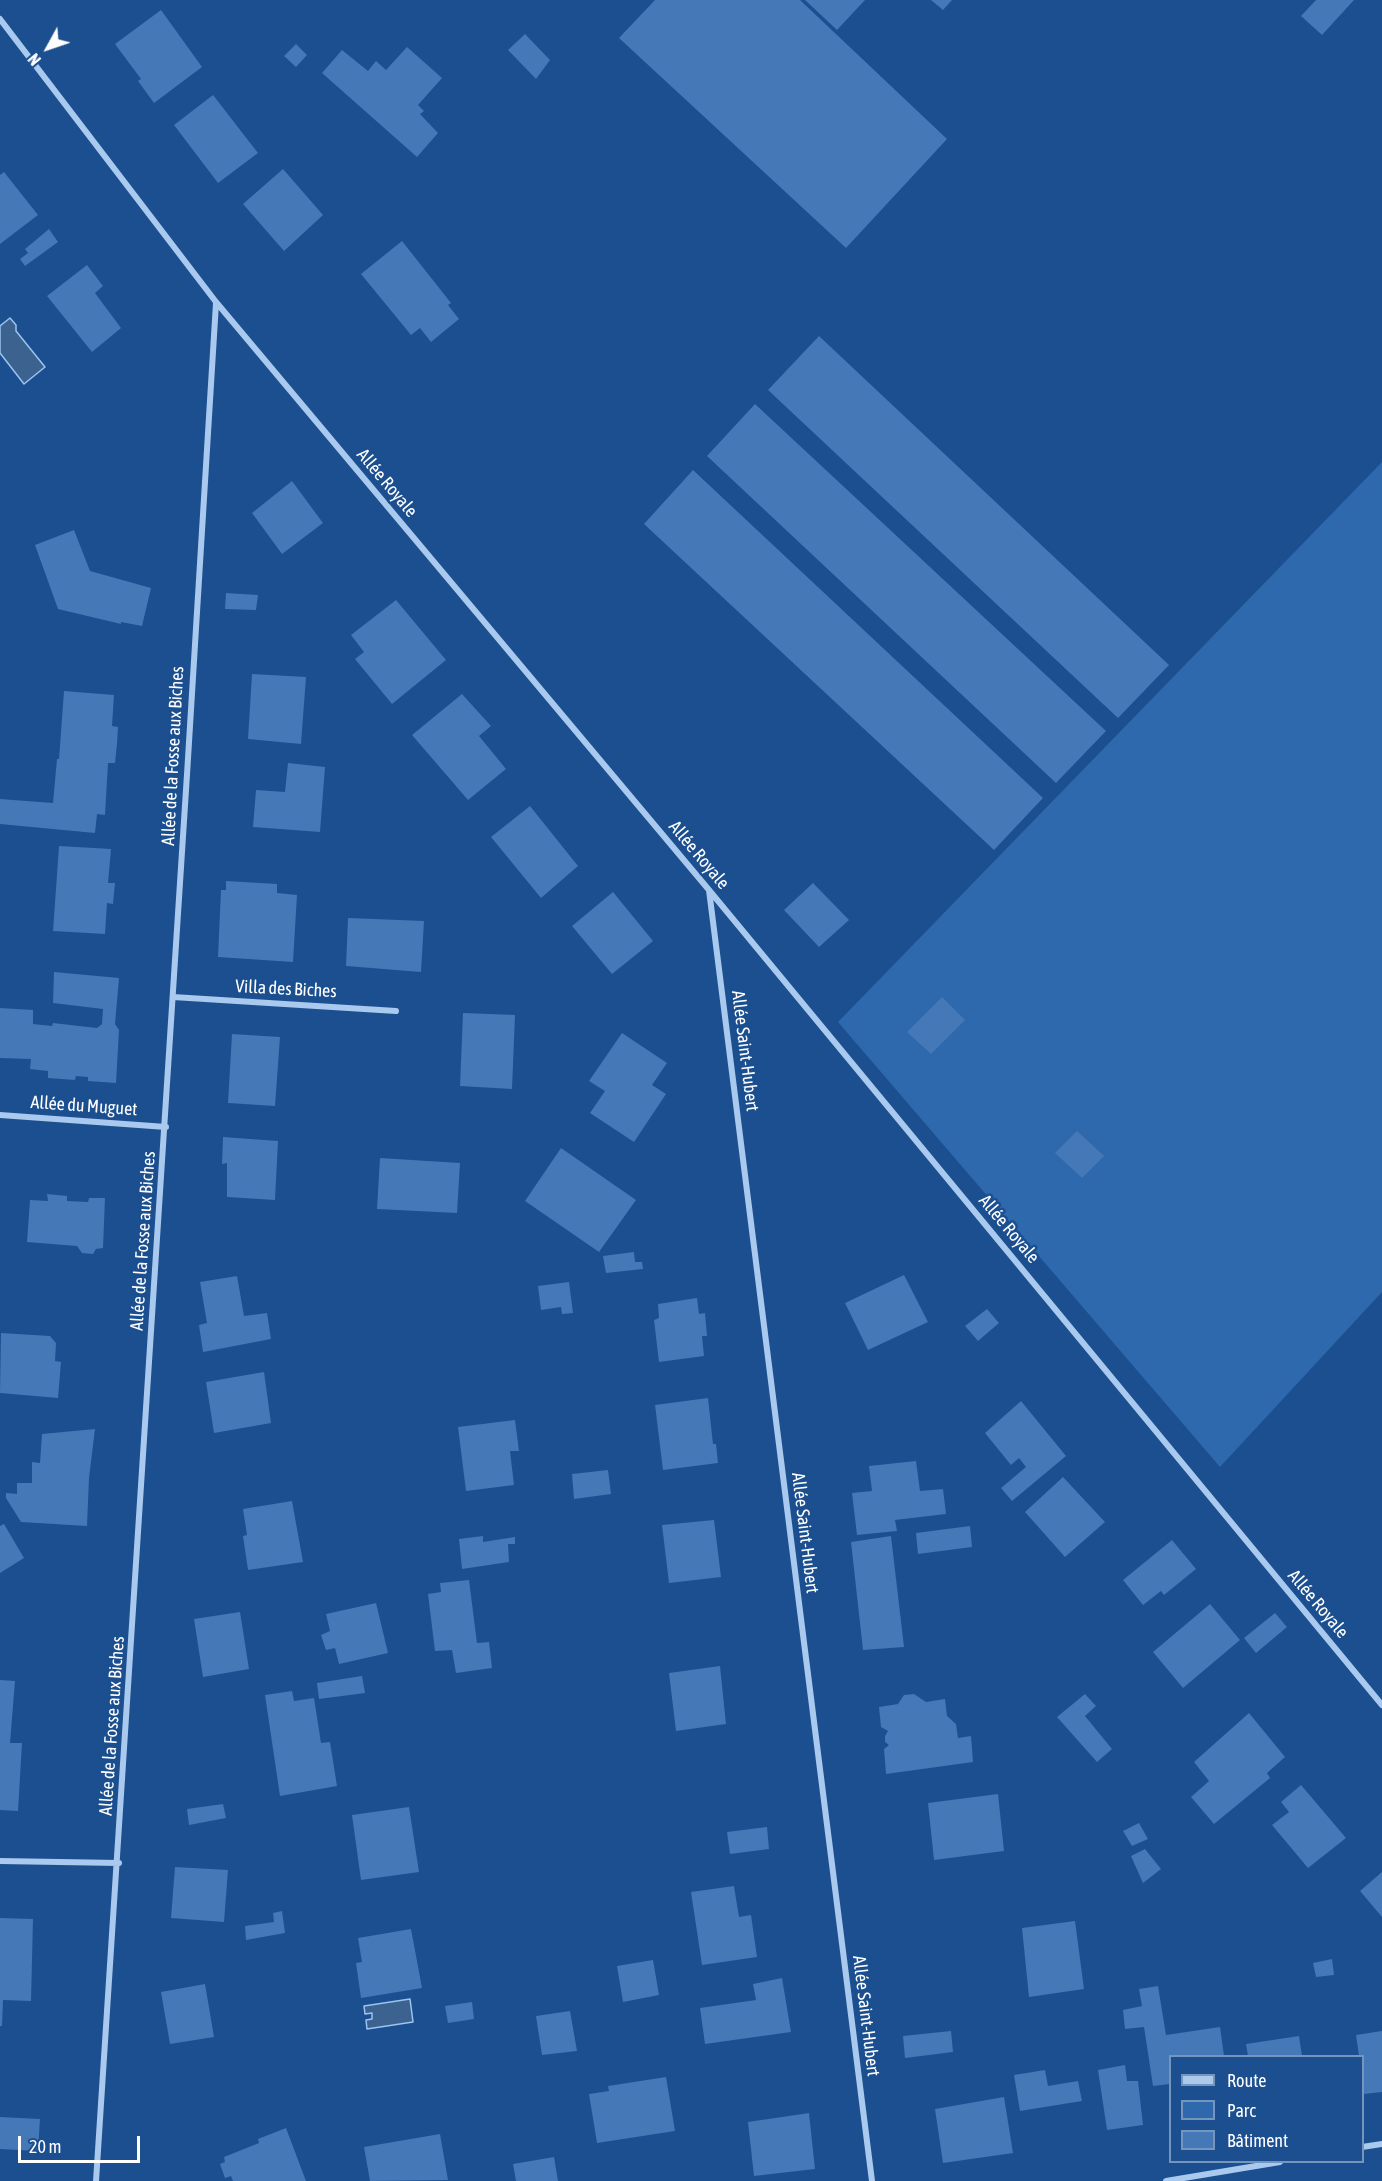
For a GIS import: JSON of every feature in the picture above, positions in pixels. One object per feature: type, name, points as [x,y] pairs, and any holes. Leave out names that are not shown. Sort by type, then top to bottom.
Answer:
[{"type":"street","name":"Allée Royale","points":[[0,19],[216,302],[709,890],[1382,1705]]},
{"type":"street","name":"Allée de la Fosse aux Biches","points":[[96,2181],[119,1863],[216,302]]},
{"type":"street","name":"Allée Saint-Hubert","points":[[709,890],[872,2181]]},
{"type":"street","name":"Villa des Biches","points":[[173,998],[396,1011]]},
{"type":"street","name":"Allée du Muguet","points":[[0,1115],[166,1127]]},
{"type":"street","points":[[0,1861],[119,1863]]},
{"type":"street","points":[[1364,2147],[1382,2144]]},
{"type":"street","points":[[1166,2181],[1274,2163]]},
{"type":"green space","points":[[1382,462],[1382,1292],[1220,1467],[838,1022]]},
{"type":"shaded area","points":[[10,318],[16,325],[16,331],[45,367],[24,384],[0,353],[0,326]]},
{"type":"shaded area","points":[[410,1999],[413,2022],[367,2029],[366,2020],[372,2019],[372,2013],[365,2014],[364,2006]]},
{"type":"building","points":[[655,0],[800,0],[947,139],[846,248],[619,38]]},
{"type":"building","points":[[805,0],[865,0],[837,30]]},
{"type":"building","points":[[931,0],[952,0],[943,10]]},
{"type":"building","points":[[1316,0],[1354,0],[1322,35],[1301,16]]},
{"type":"building","points":[[161,10],[202,67],[154,103],[138,81],[141,79],[115,44]]},
{"type":"building","points":[[525,34],[550,60],[536,79],[508,50]]},
{"type":"building","points":[[296,44],[307,55],[296,67],[284,56]]},
{"type":"building","points":[[407,47],[442,78],[418,105],[424,111],[420,114],[438,133],[417,157],[322,73],[342,50],[368,71],[376,61],[386,70]]},
{"type":"building","points":[[213,95],[258,153],[218,183],[174,125]]},
{"type":"building","points":[[283,169],[323,215],[284,251],[243,204]]},
{"type":"building","points":[[4,172],[38,215],[0,244],[0,175]]},
{"type":"building","points":[[49,229],[58,242],[25,266],[20,259],[28,253],[25,249]]},
{"type":"building","points":[[402,241],[451,303],[448,305],[459,319],[431,342],[420,328],[411,335],[361,274]]},
{"type":"building","points":[[87,265],[103,286],[95,293],[121,328],[92,352],[47,296]]},
{"type":"building","points":[[819,336],[1169,665],[1118,718],[768,390]]},
{"type":"building","points":[[755,404],[1106,731],[1056,783],[707,456]]},
{"type":"building","points":[[693,470],[1043,798],[994,850],[644,524]]},
{"type":"building","points":[[292,481],[323,523],[282,554],[252,513]]},
{"type":"building","points":[[74,530],[90,571],[151,588],[142,626],[121,622],[121,624],[58,609],[35,545]]},
{"type":"building","points":[[226,593],[258,595],[256,610],[225,609]]},
{"type":"building","points":[[396,600],[446,660],[392,704],[355,659],[364,652],[351,635]]},
{"type":"building","points":[[252,674],[306,677],[301,744],[248,739]]},
{"type":"building","points":[[64,691],[114,695],[112,726],[118,727],[117,744],[115,763],[108,763],[105,815],[97,814],[95,833],[0,824],[0,799],[53,803]]},
{"type":"building","points":[[462,694],[491,726],[479,736],[506,769],[468,800],[412,735]]},
{"type":"building","points":[[288,763],[325,767],[320,832],[253,827],[256,790],[285,792]]},
{"type":"building","points":[[530,806],[578,866],[541,898],[491,837]]},
{"type":"building","points":[[59,846],[111,849],[108,883],[115,883],[113,904],[107,903],[105,934],[53,931]]},
{"type":"building","points":[[226,881],[277,884],[277,893],[297,895],[293,962],[218,957],[221,890],[226,890]]},
{"type":"building","points":[[813,883],[849,920],[819,947],[784,910]]},
{"type":"building","points":[[613,892],[653,941],[612,974],[572,926]]},
{"type":"building","points":[[348,918],[424,921],[421,972],[346,966]]},
{"type":"building","points":[[54,972],[119,978],[115,1024],[119,1030],[116,1083],[88,1081],[88,1077],[76,1076],[75,1080],[48,1078],[48,1071],[30,1069],[31,1059],[0,1058],[0,1008],[33,1010],[33,1024],[52,1026],[53,1023],[97,1028],[102,1024],[103,1009],[53,1003]]},
{"type":"building","points":[[942,997],[965,1020],[931,1054],[907,1032]]},
{"type":"building","points":[[463,1013],[515,1015],[512,1089],[460,1086]]},
{"type":"building","points":[[622,1033],[667,1063],[652,1085],[666,1094],[634,1142],[590,1113],[605,1091],[589,1081]]},
{"type":"building","points":[[232,1034],[280,1037],[275,1106],[228,1103]]},
{"type":"building","points":[[1077,1131],[1104,1156],[1082,1178],[1055,1153]]},
{"type":"building","points":[[223,1137],[278,1141],[275,1200],[227,1197],[227,1163],[222,1164]]},
{"type":"building","points":[[561,1148],[636,1200],[599,1252],[525,1201]]},
{"type":"building","points":[[380,1158],[460,1163],[457,1213],[377,1209]]},
{"type":"building","points":[[47,1194],[67,1196],[67,1201],[88,1202],[89,1198],[105,1198],[103,1248],[96,1249],[93,1254],[82,1253],[77,1246],[27,1242],[30,1200],[48,1201]]},
{"type":"building","points":[[634,1252],[635,1262],[642,1262],[643,1269],[606,1273],[603,1256]]},
{"type":"building","points":[[904,1275],[928,1322],[868,1350],[845,1303]]},
{"type":"building","points":[[237,1276],[244,1316],[267,1313],[271,1339],[203,1352],[199,1325],[207,1323],[200,1282]]},
{"type":"building","points":[[569,1282],[573,1313],[562,1314],[561,1307],[541,1310],[538,1286]]},
{"type":"building","points":[[697,1298],[699,1314],[705,1313],[707,1336],[702,1336],[704,1356],[659,1362],[654,1320],[659,1318],[658,1304]]},
{"type":"building","points":[[987,1309],[999,1323],[978,1341],[965,1326]]},
{"type":"building","points":[[1,1333],[50,1336],[56,1343],[55,1361],[61,1362],[58,1398],[0,1393]]},
{"type":"building","points":[[264,1372],[271,1423],[214,1433],[206,1382]]},
{"type":"building","points":[[708,1398],[713,1444],[716,1444],[718,1463],[663,1470],[655,1405]]},
{"type":"building","points":[[1021,1401],[1066,1456],[1012,1501],[1001,1488],[1026,1467],[1019,1458],[1011,1465],[985,1433]]},
{"type":"building","points":[[515,1420],[519,1451],[510,1451],[514,1485],[466,1491],[458,1427]]},
{"type":"building","points":[[95,1429],[89,1478],[87,1526],[21,1522],[6,1498],[6,1493],[17,1494],[17,1483],[32,1483],[32,1462],[40,1463],[42,1434]]},
{"type":"building","points":[[916,1461],[920,1491],[943,1489],[946,1514],[895,1520],[897,1531],[857,1535],[852,1493],[872,1491],[869,1466]]},
{"type":"building","points":[[608,1470],[611,1494],[574,1499],[572,1474]]},
{"type":"building","points":[[1063,1477],[1105,1522],[1065,1557],[1025,1512]]},
{"type":"building","points":[[292,1501],[303,1562],[248,1570],[243,1536],[247,1535],[243,1509]]},
{"type":"building","points":[[714,1520],[721,1577],[669,1583],[662,1525]]},
{"type":"building","points":[[4,1524],[24,1558],[0,1573],[0,1526]]},
{"type":"building","points":[[970,1526],[972,1547],[918,1554],[916,1533]]},
{"type":"building","points":[[483,1536],[483,1542],[515,1537],[515,1544],[508,1544],[509,1562],[462,1569],[459,1539]]},
{"type":"building","points":[[891,1536],[904,1647],[863,1650],[851,1542]]},
{"type":"building","points":[[1172,1540],[1196,1569],[1164,1595],[1161,1591],[1143,1605],[1123,1580]]},
{"type":"building","points":[[469,1580],[477,1643],[489,1642],[492,1668],[456,1673],[452,1650],[435,1651],[428,1594],[441,1592],[440,1583]]},
{"type":"building","points":[[376,1603],[388,1653],[339,1664],[335,1648],[326,1650],[321,1635],[330,1631],[326,1614]]},
{"type":"building","points":[[1210,1604],[1240,1640],[1183,1688],[1153,1652]]},
{"type":"building","points":[[240,1612],[249,1669],[203,1677],[194,1619]]},
{"type":"building","points":[[1275,1613],[1287,1627],[1256,1653],[1244,1638]]},
{"type":"building","points":[[720,1666],[726,1724],[676,1731],[669,1673]]},
{"type":"building","points":[[362,1676],[365,1693],[319,1699],[317,1683]]},
{"type":"building","points":[[0,1680],[15,1681],[10,1743],[22,1743],[18,1811],[0,1810]]},
{"type":"building","points":[[292,1691],[294,1701],[314,1698],[321,1743],[330,1742],[337,1786],[280,1796],[265,1695]]},
{"type":"building","points":[[914,1694],[926,1702],[945,1699],[947,1716],[956,1724],[958,1738],[971,1736],[973,1762],[886,1774],[884,1749],[889,1745],[885,1742],[888,1731],[881,1727],[879,1707],[898,1704],[904,1695]]},
{"type":"building","points":[[1085,1694],[1096,1706],[1085,1716],[1112,1749],[1097,1762],[1057,1717]]},
{"type":"building","points":[[1249,1713],[1285,1757],[1267,1773],[1270,1778],[1214,1824],[1191,1797],[1209,1781],[1194,1762]]},
{"type":"building","points":[[1301,1785],[1346,1838],[1308,1868],[1272,1825],[1289,1812],[1281,1802]]},
{"type":"building","points":[[998,1794],[1004,1851],[934,1860],[928,1803]]},
{"type":"building","points":[[223,1804],[226,1818],[189,1825],[187,1809]]},
{"type":"building","points":[[409,1807],[419,1872],[361,1880],[352,1815]]},
{"type":"building","points":[[1139,1823],[1148,1839],[1132,1846],[1123,1831]]},
{"type":"building","points":[[767,1827],[769,1849],[730,1854],[727,1832]]},
{"type":"building","points":[[1145,1849],[1161,1869],[1143,1883],[1131,1856]]},
{"type":"building","points":[[175,1867],[228,1870],[224,1922],[171,1918]]},
{"type":"building","points":[[1382,1872],[1382,1917],[1360,1891]]},
{"type":"building","points":[[734,1886],[739,1917],[751,1915],[757,1957],[702,1965],[691,1892]]},
{"type":"building","points":[[282,1911],[285,1933],[246,1940],[245,1926],[274,1922],[273,1913]]},
{"type":"building","points":[[0,1918],[33,1919],[31,2001],[3,2000],[2,2026],[0,2026]]},
{"type":"building","points":[[1075,1921],[1084,1989],[1029,1997],[1022,1928]]},
{"type":"building","points":[[411,1929],[422,1988],[361,1998],[356,1963],[362,1962],[358,1938]]},
{"type":"building","points":[[1332,1959],[1334,1975],[1316,1977],[1313,1963]]},
{"type":"building","points":[[653,1960],[659,1995],[623,2002],[617,1966]]},
{"type":"building","points":[[782,1978],[791,2032],[705,2044],[700,2008],[756,2000],[753,1984]]},
{"type":"building","points":[[205,1984],[214,2037],[170,2044],[161,1992]]},
{"type":"building","points":[[1158,1986],[1166,2035],[1220,2027],[1224,2055],[1169,2055],[1169,2084],[1153,2086],[1144,2027],[1125,2029],[1123,2010],[1142,2006],[1139,1989]]},
{"type":"building","points":[[472,2002],[474,2019],[448,2023],[445,2006]]},
{"type":"building","points":[[570,2011],[577,2051],[542,2055],[536,2016]]},
{"type":"building","points":[[951,2031],[953,2052],[905,2058],[903,2036]]},
{"type":"building","points":[[1382,2031],[1382,2092],[1364,2094],[1364,2055],[1359,2055],[1356,2035]]},
{"type":"building","points":[[1299,2036],[1302,2055],[1248,2055],[1246,2044]]},
{"type":"building","points":[[1125,2065],[1127,2081],[1138,2081],[1143,2125],[1107,2130],[1098,2070]]},
{"type":"building","points":[[1045,2070],[1048,2086],[1078,2081],[1082,2101],[1020,2111],[1014,2075]]},
{"type":"building","points":[[666,2077],[675,2131],[597,2143],[589,2094],[609,2091],[608,2086]]},
{"type":"building","points":[[1004,2097],[1013,2153],[943,2163],[935,2109]]},
{"type":"building","points":[[809,2113],[815,2169],[754,2176],[748,2122]]},
{"type":"building","points":[[0,2117],[40,2119],[38,2151],[0,2149]]},
{"type":"building","points":[[286,2128],[306,2181],[233,2181],[231,2176],[225,2178],[220,2164],[225,2162],[224,2157],[259,2143],[258,2139]]},
{"type":"building","points":[[440,2134],[448,2180],[370,2181],[364,2147]]},
{"type":"building","points":[[554,2157],[558,2181],[516,2181],[513,2164]]}]
